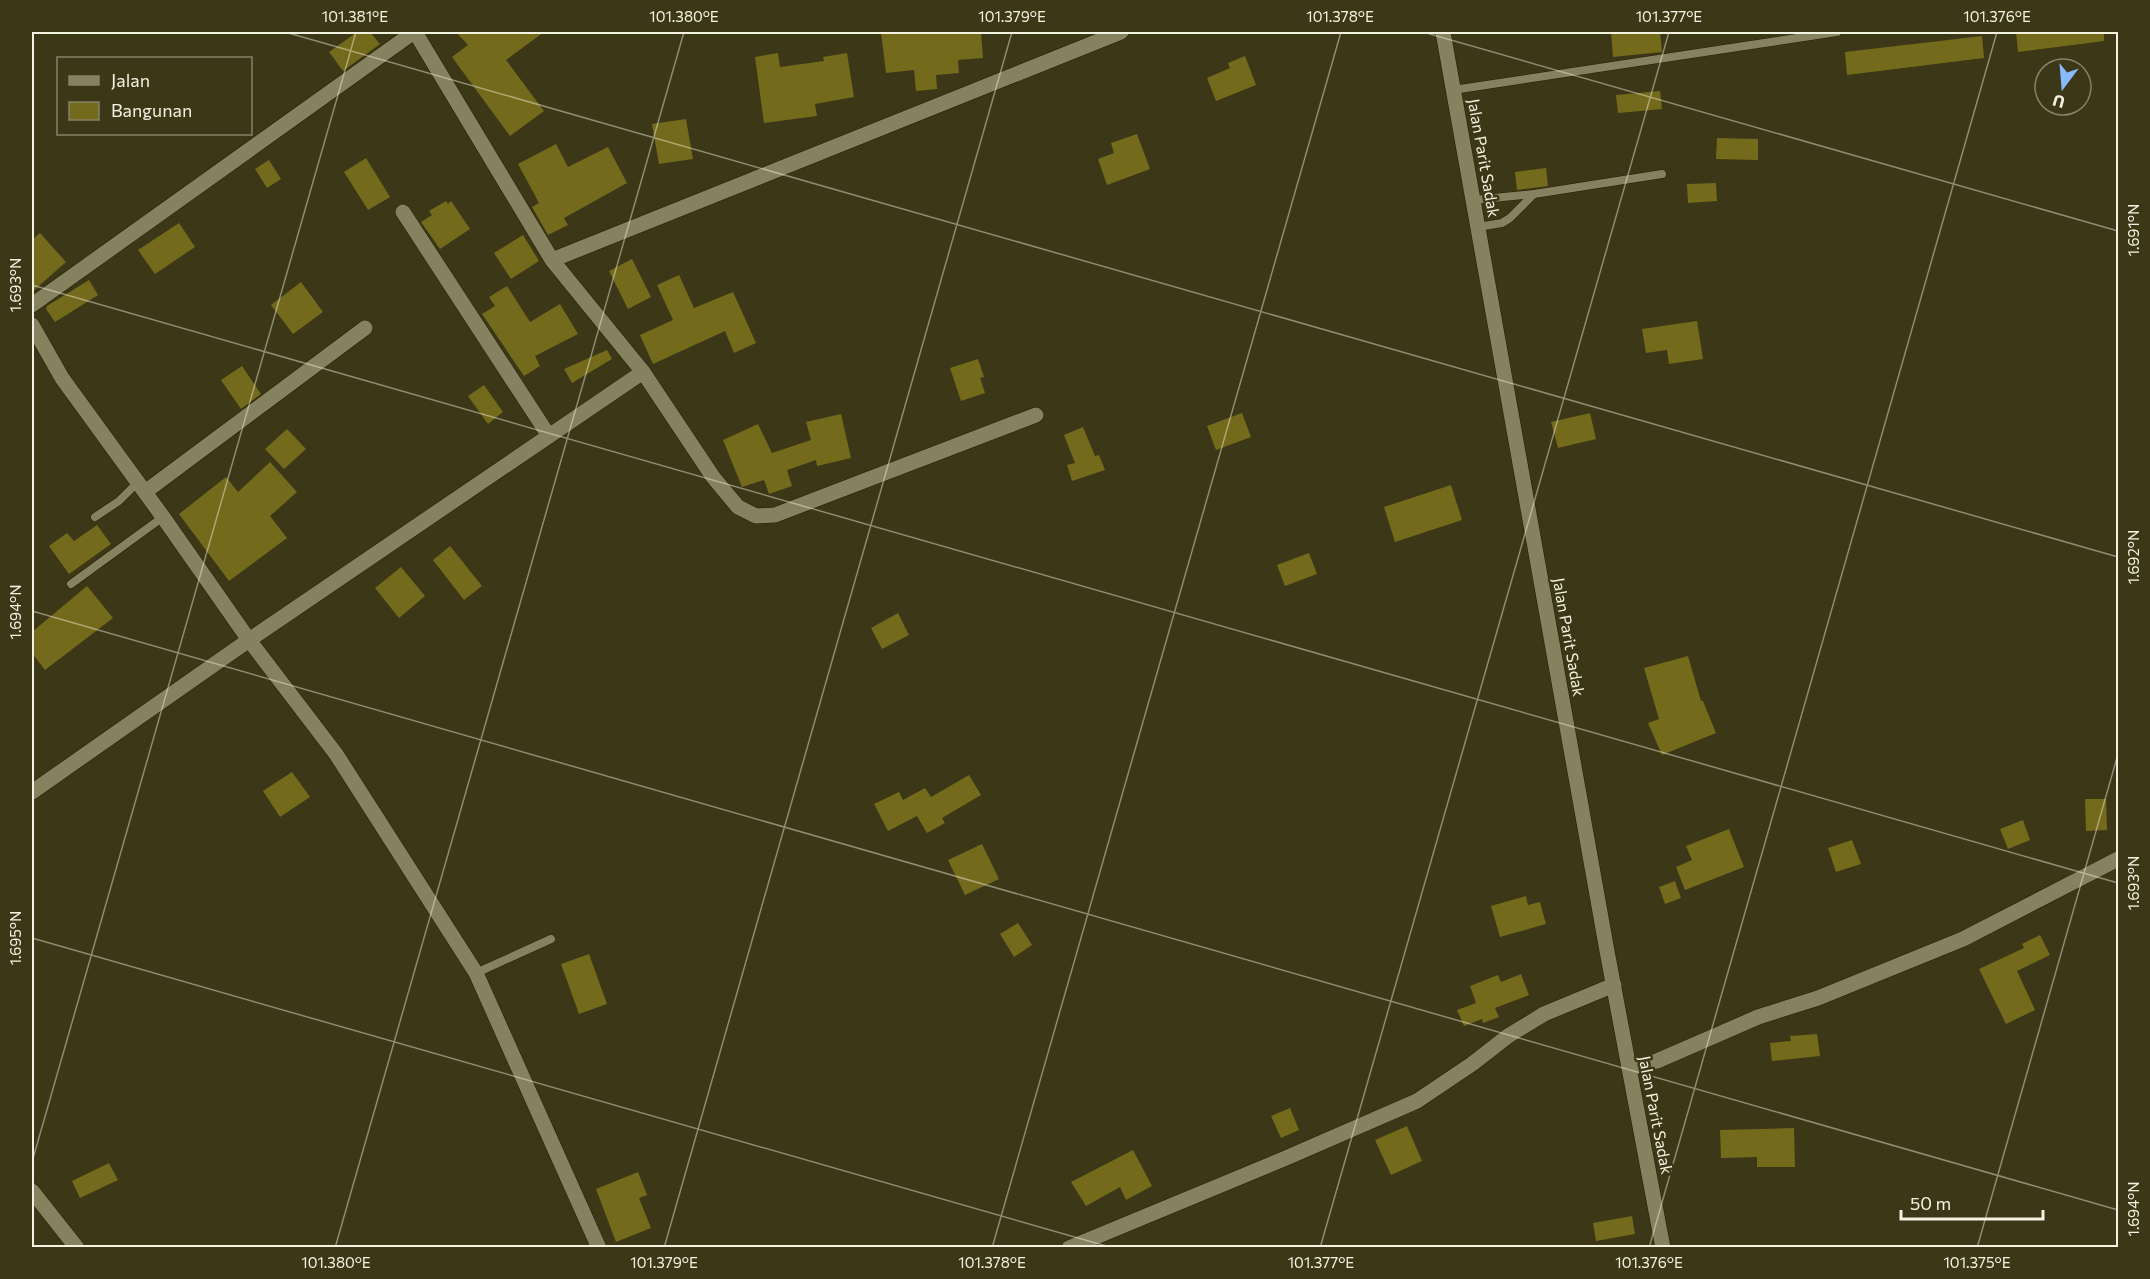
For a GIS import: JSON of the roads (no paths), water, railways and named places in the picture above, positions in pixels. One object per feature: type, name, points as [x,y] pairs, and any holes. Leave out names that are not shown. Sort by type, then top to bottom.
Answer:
[{"type":"street","points":[[32,305],[414,32],[552,260],[643,372],[713,477],[738,507],[756,516],[775,515],[1036,415]]},
{"type":"street","points":[[552,260],[1121,32]]},
{"type":"street","name":"Jalan Parit Sadak","points":[[1443,32],[1614,985],[1643,1065],[1663,1248]]},
{"type":"street","points":[[403,212],[549,436]]},
{"type":"street","points":[[32,325],[62,378],[164,517],[249,640],[336,754],[476,973],[599,1248]]},
{"type":"street","points":[[142,487],[365,328]]},
{"type":"street","points":[[32,792],[249,640],[643,372]]},
{"type":"street","points":[[1643,1065],[1758,1017],[1818,998],[1963,939],[2118,859]]},
{"type":"street","points":[[1078,1246],[1417,1101],[1472,1064],[1508,1036],[1544,1014],[1614,985]]},
{"type":"street","points":[[32,1191],[77,1248]]},
{"type":"lane","points":[[1453,90],[1837,32]]},
{"type":"lane","points":[[1473,201],[1662,174]]},
{"type":"lane","points":[[1478,227],[1502,223],[1534,194]]},
{"type":"lane","points":[[95,517],[142,487]]},
{"type":"lane","points":[[71,584],[164,517]]},
{"type":"lane","points":[[476,973],[551,939]]}]
